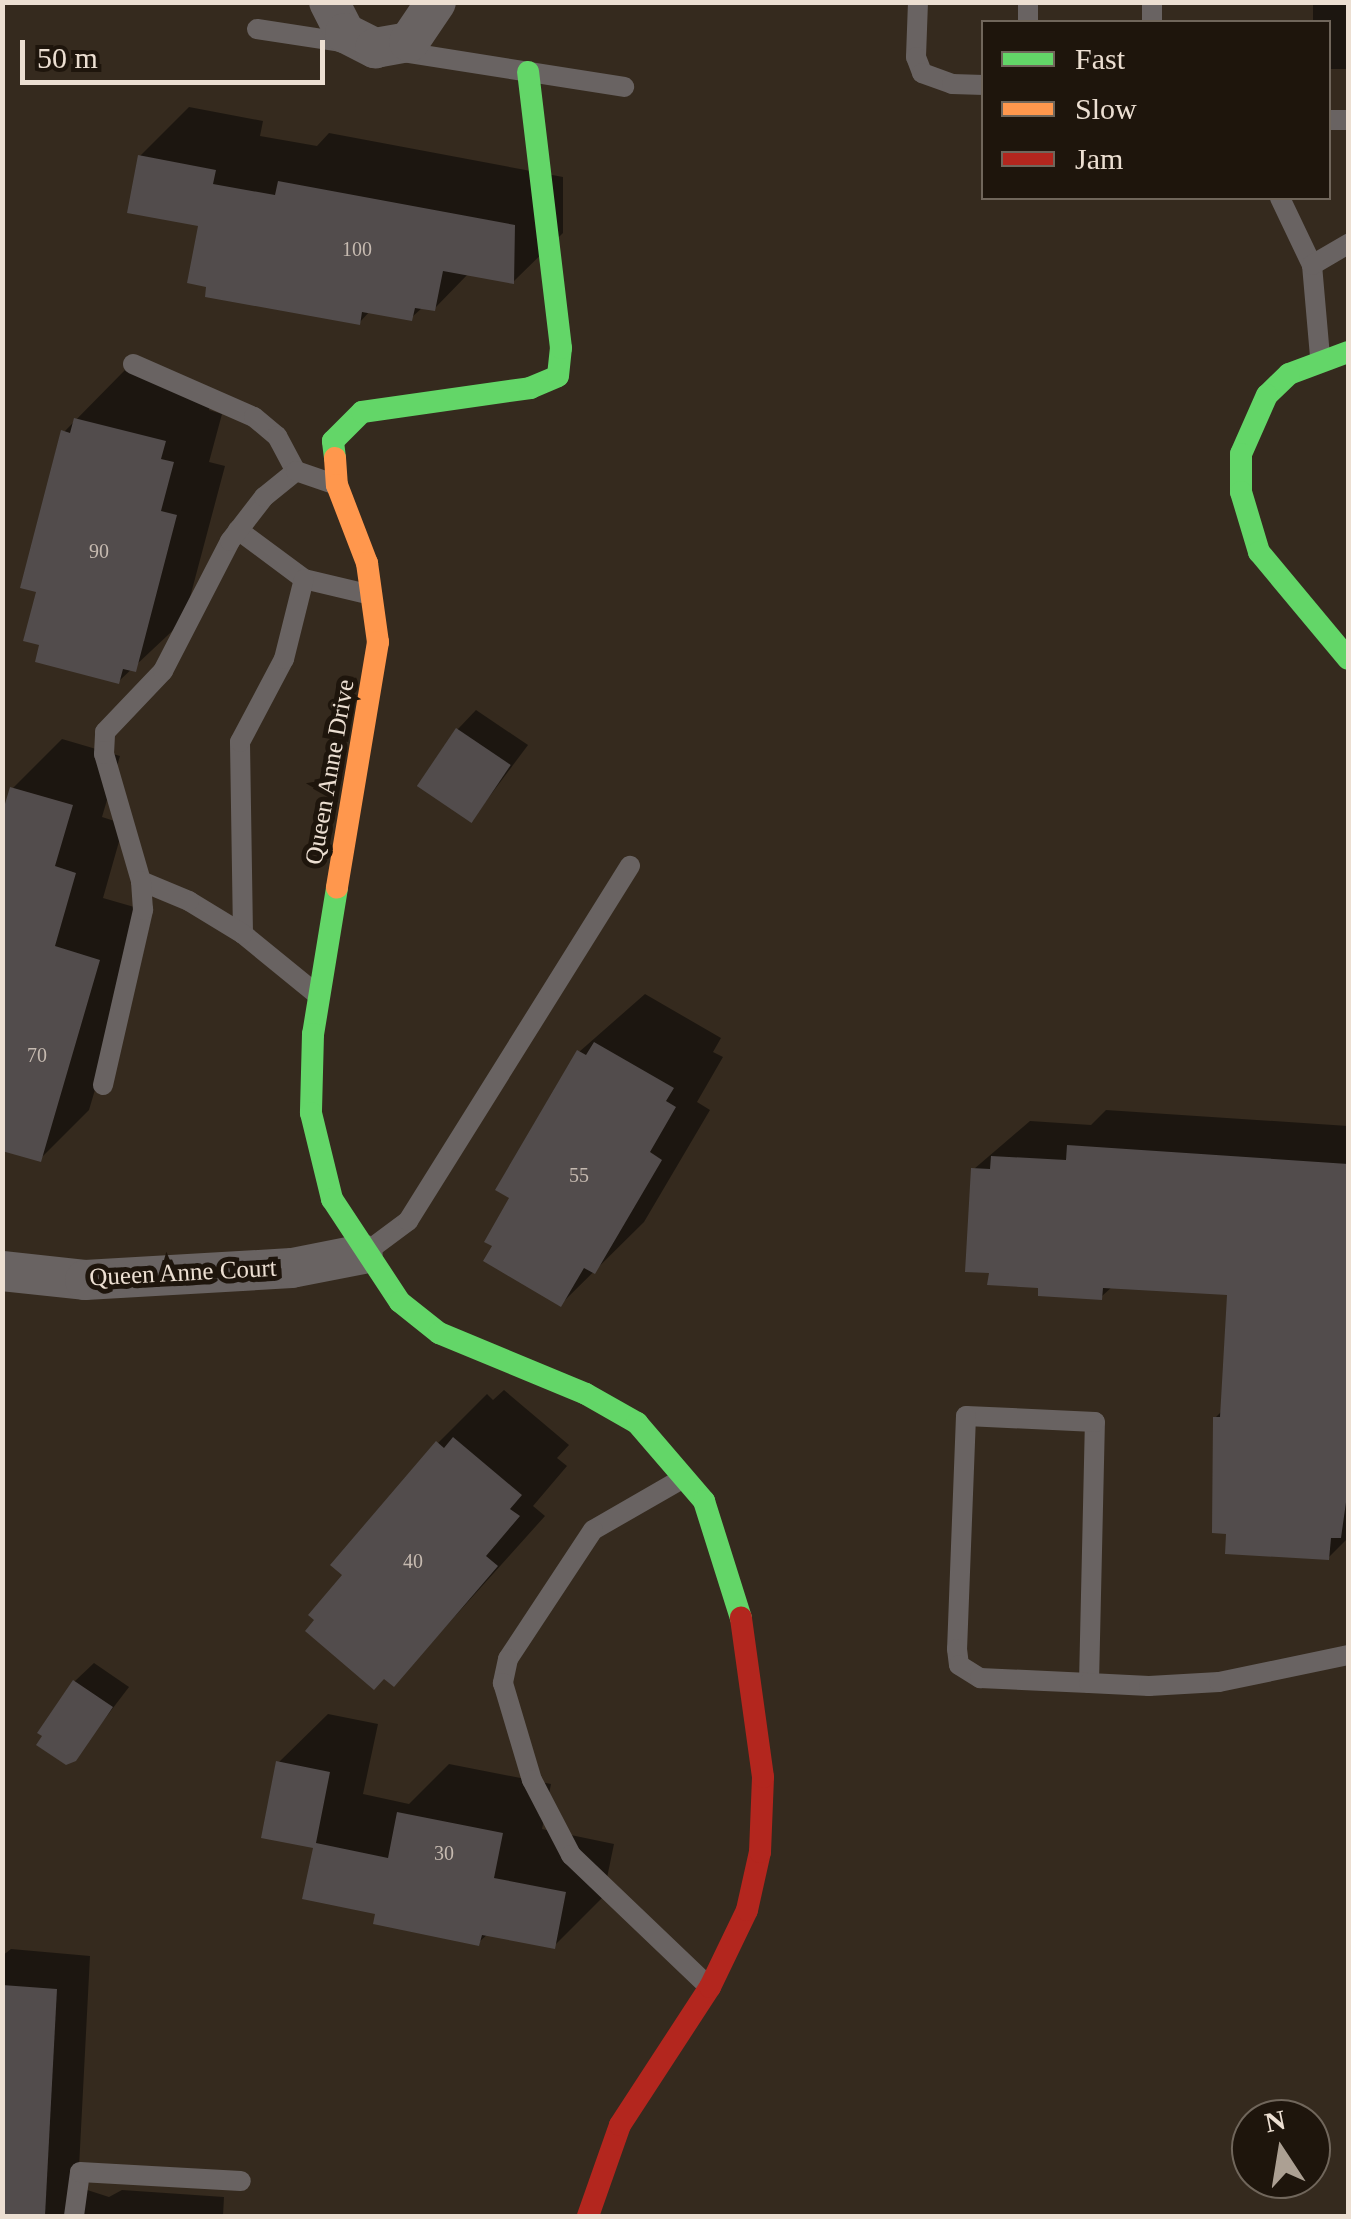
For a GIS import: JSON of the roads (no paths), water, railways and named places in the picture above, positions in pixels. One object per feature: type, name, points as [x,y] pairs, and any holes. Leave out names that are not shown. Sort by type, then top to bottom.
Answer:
[{"type":"street","points":[[329,2],[345,33],[375,48],[410,42],[436,2]]},
{"type":"street","name":"Queen Anne Drive","points":[[528,72],[561,348],[558,376],[530,388],[362,412],[332,441],[337,485],[374,596],[373,690],[319,996],[310,1079],[314,1142],[332,1200],[363,1254],[400,1302],[438,1333],[619,1412],[687,1476],[711,1513],[737,1592],[763,1777],[760,1852],[747,1910],[710,1987],[620,2125],[588,2216]]},
{"type":"street","points":[[1348,352],[1320,359],[1266,395],[1241,454],[1241,492],[1248,524],[1276,580],[1348,659]]},
{"type":"street","name":"Queen Anne Court","points":[[2,1271],[85,1280],[292,1268],[363,1254]]},
{"type":"lane","points":[[918,2],[916,57],[922,73],[952,84],[981,84]]},
{"type":"lane","points":[[257,29],[624,87]]},
{"type":"lane","points":[[1281,200],[1312,265],[1320,359]]},
{"type":"lane","points":[[1312,265],[1348,244]]},
{"type":"lane","points":[[133,364],[254,417],[278,436],[296,471],[337,485]]},
{"type":"lane","points":[[103,1085],[143,910],[141,881],[108,776],[105,732],[164,671],[238,530],[296,471]]},
{"type":"lane","points":[[238,530],[304,579],[374,596]]},
{"type":"lane","points":[[242,934],[240,742],[284,659],[304,579]]},
{"type":"lane","points":[[363,1254],[408,1222],[630,866]]},
{"type":"lane","points":[[141,881],[242,934],[319,996]]},
{"type":"lane","points":[[1089,1684],[1095,1422],[966,1416],[960,1665],[980,1678],[1089,1684],[1219,1682],[1348,1656]]},
{"type":"lane","points":[[687,1476],[594,1530],[508,1659],[503,1683],[532,1780],[571,1855],[710,1987]]},
{"type":"lane","points":[[74,2216],[80,2172],[241,2181]]}]
